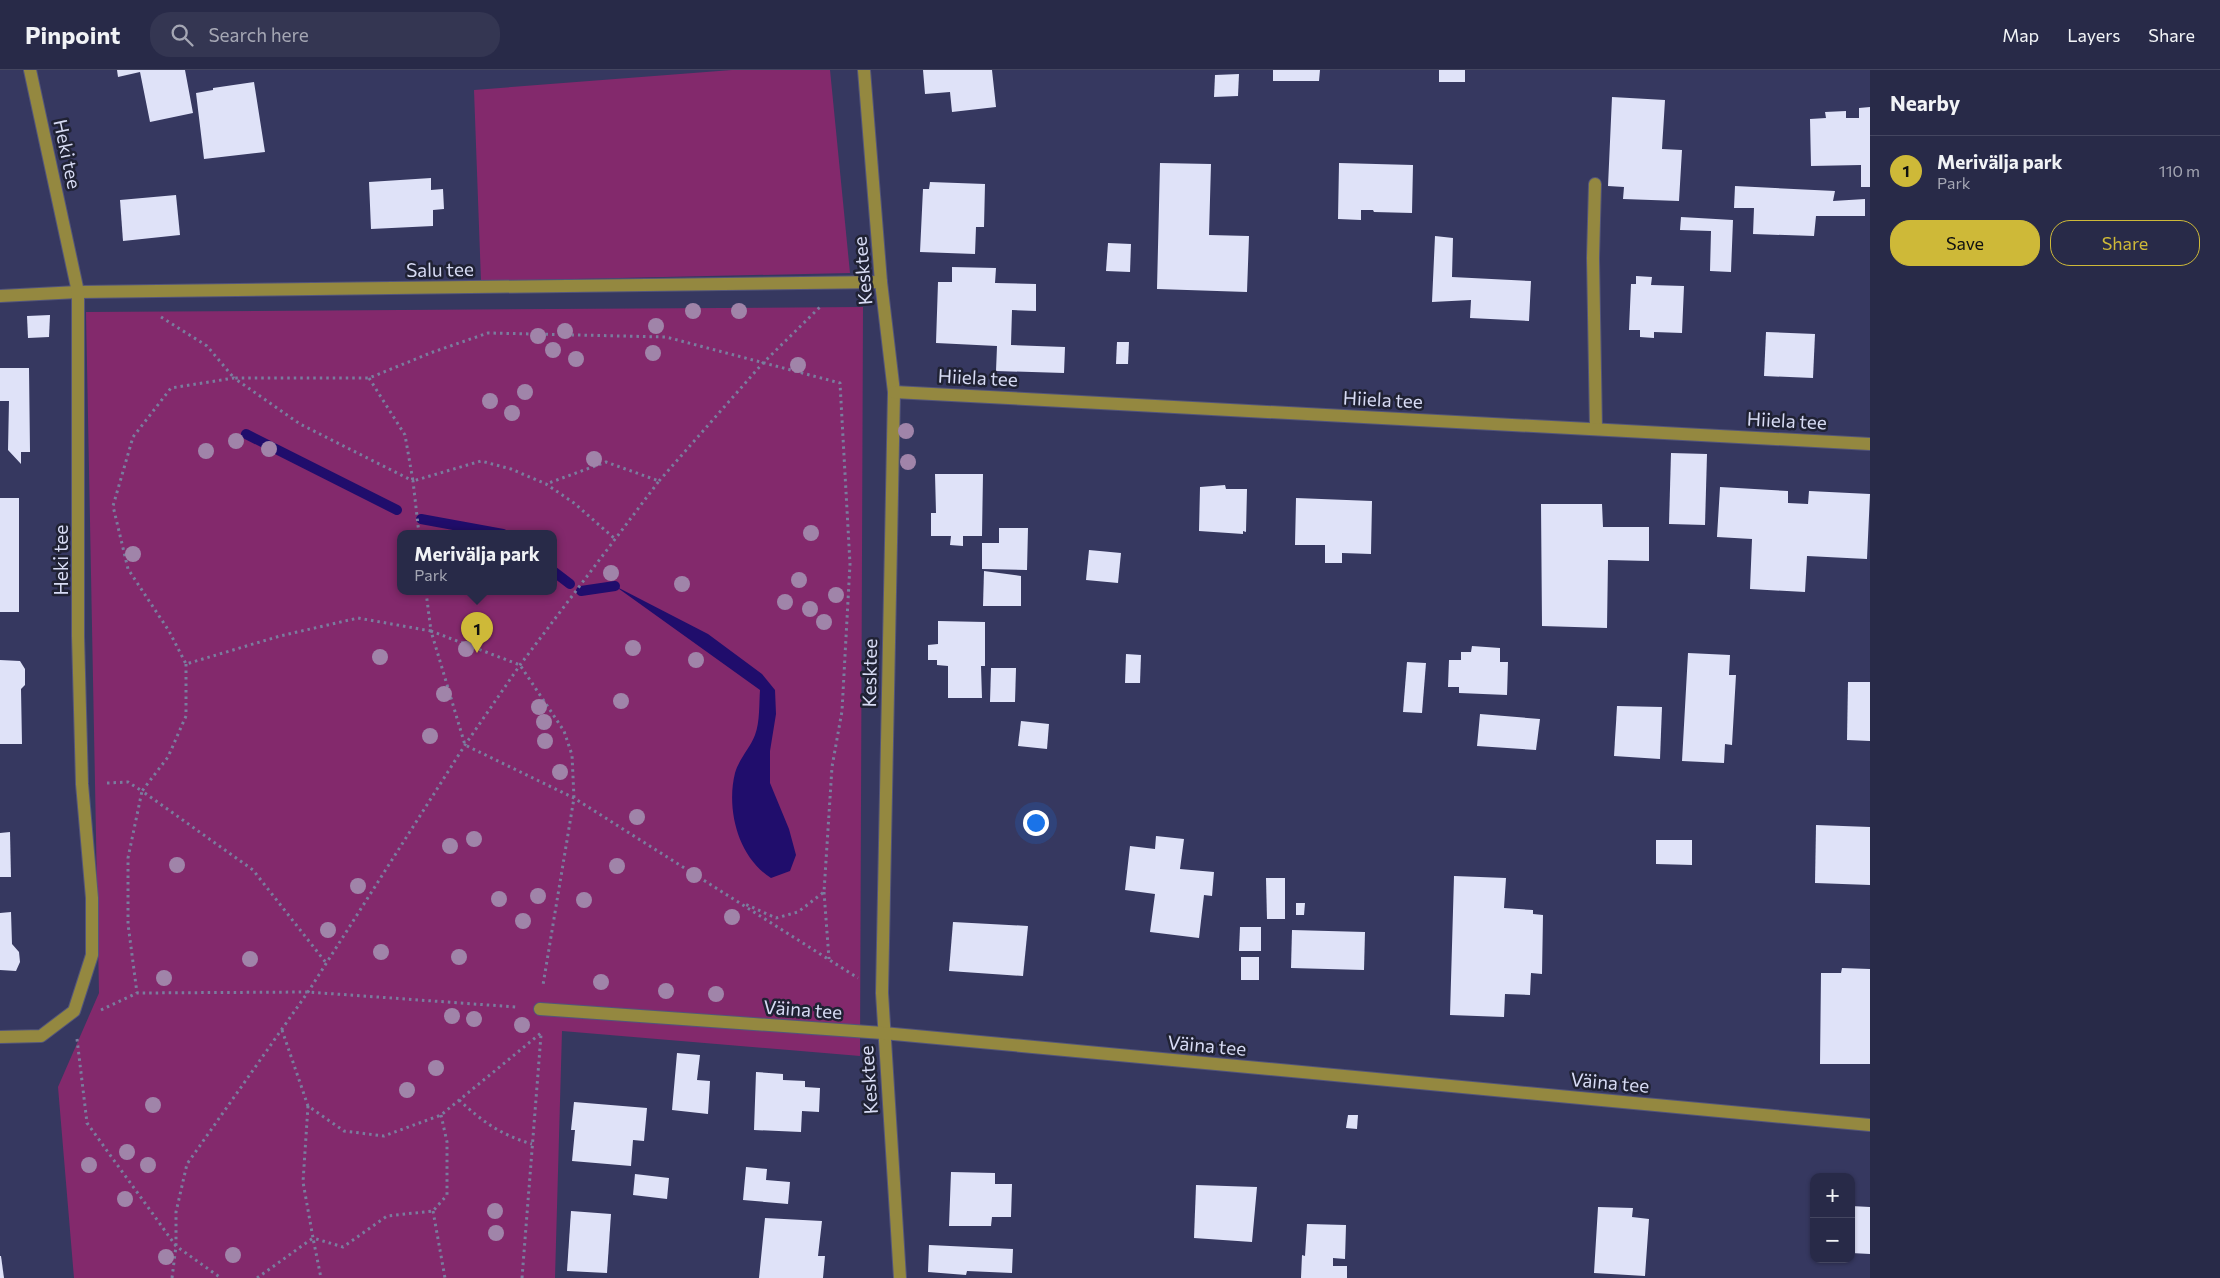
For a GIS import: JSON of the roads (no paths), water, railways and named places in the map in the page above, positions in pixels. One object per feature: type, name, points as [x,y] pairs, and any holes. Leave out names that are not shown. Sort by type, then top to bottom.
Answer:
[{"type":"street","name":"Heki tee","points":[[0,1037],[41,1036],[74,1011],[92,955],[92,898],[82,784],[78,636],[78,292],[30,70]]},
{"type":"street","name":"Kesktee","points":[[864,70],[881,282],[894,392],[882,993],[883,1033],[900,1278]]},
{"type":"street","points":[[1594,184],[1592,258],[1596,429]]},
{"type":"street","name":"Salu tee","points":[[0,296],[78,292],[881,282]]},
{"type":"street","name":"Hiiela tee","points":[[894,392],[1870,444]]},
{"type":"street","name":"Väina tee","points":[[540,1009],[883,1033],[1870,1126]]},
{"type":"waterway","points":[[246,434],[397,510]]},
{"type":"waterway","points":[[421,519],[481,530]]},
{"type":"waterway","points":[[557,574],[570,584]]},
{"type":"waterway","points":[[581,591],[615,586]]},
{"type":"place","name":"Merivälja park","points":[[477,653]]}]
